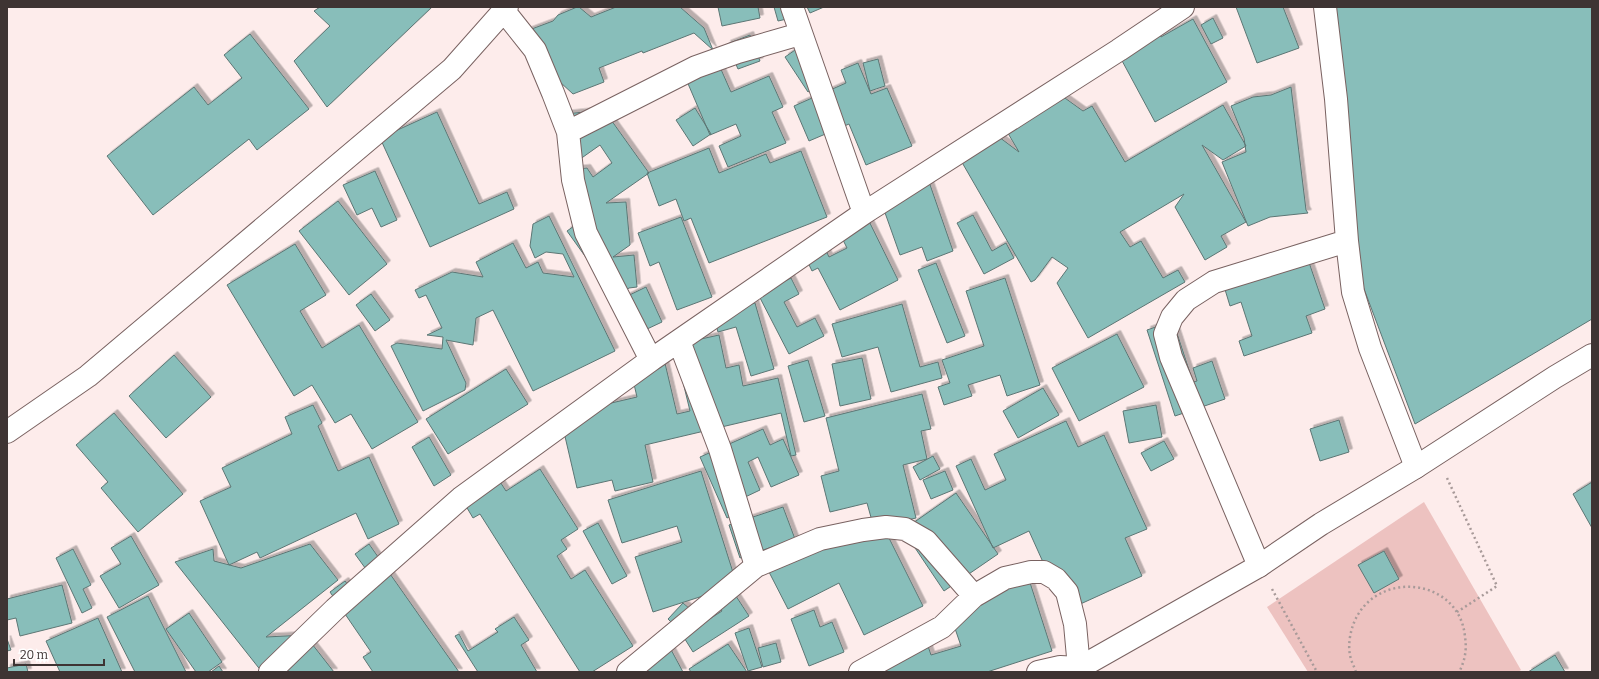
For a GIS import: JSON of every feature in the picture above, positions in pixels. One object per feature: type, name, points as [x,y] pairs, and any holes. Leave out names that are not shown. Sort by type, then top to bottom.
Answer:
[{"type":"street","points":[[792,7],[800,34],[864,214]]},
{"type":"street","points":[[270,672],[335,609],[461,498],[651,360],[864,214],[1119,50],[1183,7]]},
{"type":"street","points":[[1325,7],[1336,99],[1347,241],[1353,292],[1362,325],[1416,467]]},
{"type":"street","points":[[7,432],[88,376],[452,69],[506,9],[535,50],[568,132],[573,180],[586,233],[651,360]]},
{"type":"street","points":[[568,132],[696,67],[738,52],[800,34]]},
{"type":"street","points":[[1259,566],[1171,357],[1165,334],[1172,317],[1186,300],[1214,282],[1347,241]]},
{"type":"street","points":[[679,342],[720,449],[756,566]]},
{"type":"street","points":[[1038,672],[1060,667],[1080,670],[1259,566],[1322,524],[1436,455],[1555,377],[1592,355]]},
{"type":"street","points":[[628,672],[756,566],[820,539],[886,527],[905,529],[926,541],[974,596]]},
{"type":"street","points":[[860,672],[942,627],[974,596],[1005,578],[1031,572],[1044,572],[1056,579],[1067,592],[1075,624],[1080,670]]},
{"type":"path","points":[[1436,455],[1498,586],[1457,612]]},
{"type":"path","points":[[1259,566],[1316,672]]},
{"type":"path","points":[[1356,672],[1350,654],[1350,634],[1357,615],[1370,600],[1387,590],[1406,586],[1426,589],[1444,598],[1457,612],[1465,630],[1466,649],[1462,667],[1459,672]]},
{"type":"shaded area","points":[[1424,502],[1521,670],[1518,672],[1308,672],[1267,607]]},
{"type":"building","points":[[320,7],[432,7],[327,107],[294,61],[330,26],[314,11]]},
{"type":"building","points":[[577,7],[591,17],[616,7],[680,7],[704,28],[713,50],[694,33],[599,68],[604,82],[573,94],[547,70],[521,33],[553,21],[558,15]]},
{"type":"building","points":[[718,7],[758,7],[760,18],[722,26]]},
{"type":"building","points":[[774,7],[793,7],[796,17],[778,21]]},
{"type":"building","points":[[807,7],[824,7],[810,13]]},
{"type":"building","points":[[1236,7],[1283,7],[1299,48],[1257,63]]},
{"type":"building","points":[[1336,7],[1592,7],[1592,319],[1415,424],[1358,273]]},
{"type":"building","points":[[1213,18],[1223,38],[1211,44],[1201,25]]},
{"type":"building","points":[[1193,19],[1227,82],[1155,122],[1120,57]]},
{"type":"building","points":[[250,34],[309,109],[257,150],[249,139],[153,215],[107,156],[194,87],[208,105],[242,78],[224,55]]},
{"type":"building","points":[[750,35],[760,61],[738,69],[727,44]]},
{"type":"building","points":[[798,48],[821,83],[808,92],[785,57]]},
{"type":"building","points":[[716,58],[731,92],[769,76],[783,107],[772,112],[786,143],[728,167],[719,146],[741,136],[736,124],[710,135],[683,72]]},
{"type":"building","points":[[878,59],[885,86],[870,91],[863,63]]},
{"type":"building","points":[[858,63],[871,94],[887,88],[912,146],[866,165],[849,124],[809,141],[794,106],[846,83],[841,70]]},
{"type":"building","points":[[1291,87],[1306,210],[1308,213],[1270,217],[1248,226],[1222,162],[1246,152],[1244,138],[1231,106],[1253,97],[1271,95]]},
{"type":"building","points":[[1051,88],[1083,111],[1092,106],[1125,162],[1223,105],[1246,146],[1223,160],[1202,145],[1246,222],[1221,236],[1227,247],[1205,260],[1175,207],[1184,194],[1120,232],[1130,247],[1141,241],[1163,278],[1178,270],[1185,282],[1088,338],[1057,283],[1068,268],[1052,257],[1035,280],[1031,282],[956,152],[991,131],[1019,152],[999,118]]},
{"type":"building","points":[[695,108],[711,134],[693,146],[676,120]]},
{"type":"building","points":[[604,110],[649,173],[606,203],[626,202],[630,245],[613,257],[634,255],[637,287],[629,288],[615,298],[567,231],[591,214],[561,171],[587,168],[593,177],[612,163],[600,145],[576,162],[565,114]]},
{"type":"building","points":[[437,112],[479,204],[507,192],[514,209],[430,247],[380,138]]},
{"type":"building","points":[[709,148],[719,173],[766,154],[770,163],[801,151],[827,217],[709,263],[691,218],[684,221],[676,199],[659,206],[647,173]]},
{"type":"building","points":[[375,171],[397,220],[381,227],[372,208],[357,215],[343,185]]},
{"type":"building","points":[[927,176],[953,251],[927,261],[922,247],[900,255],[878,193]]},
{"type":"building","points":[[338,201],[387,264],[349,295],[299,231]]},
{"type":"building","points":[[864,211],[898,280],[840,310],[818,268],[812,271],[803,252],[822,242],[829,257],[847,248],[836,226]]},
{"type":"building","points":[[973,215],[992,251],[1006,243],[1014,258],[984,274],[957,223]]},
{"type":"building","points":[[549,216],[615,351],[533,391],[493,310],[476,318],[473,345],[446,340],[466,383],[465,390],[423,411],[391,346],[397,343],[442,349],[443,337],[427,335],[442,328],[426,295],[419,298],[415,290],[452,272],[483,277],[476,262],[513,243],[526,268],[538,262],[543,273],[574,277],[563,254],[546,252],[535,258],[530,246],[533,224]]},
{"type":"building","points":[[681,217],[712,297],[677,310],[659,262],[650,266],[638,233]]},
{"type":"building","points":[[295,244],[326,295],[300,311],[322,348],[359,325],[418,422],[372,449],[351,414],[335,423],[312,385],[294,396],[227,285]]},
{"type":"building","points":[[1303,245],[1325,309],[1306,316],[1312,333],[1244,356],[1239,341],[1252,336],[1241,302],[1230,306],[1220,273]]},
{"type":"building","points":[[936,263],[965,336],[947,343],[918,270]]},
{"type":"building","points":[[791,278],[799,294],[784,302],[797,327],[815,318],[824,336],[789,354],[758,294]]},
{"type":"building","points":[[1005,278],[1040,385],[1007,396],[1000,375],[968,385],[972,396],[944,405],[938,387],[950,383],[942,360],[984,346],[966,291]]},
{"type":"building","points":[[646,287],[662,322],[630,337],[613,303]]},
{"type":"building","points":[[371,294],[390,320],[375,331],[356,305]]},
{"type":"building","points":[[755,303],[774,369],[751,376],[736,327],[718,332],[713,315]]},
{"type":"building","points":[[902,304],[920,367],[938,362],[942,378],[891,392],[878,347],[842,357],[832,324]]},
{"type":"building","points":[[1173,321],[1193,382],[1197,381],[1193,368],[1212,361],[1225,399],[1175,416],[1147,330]]},
{"type":"building","points":[[1117,334],[1144,387],[1079,421],[1052,368]]},
{"type":"building","points":[[719,335],[726,368],[739,365],[743,386],[778,378],[796,455],[791,456],[781,413],[645,445],[653,482],[615,491],[612,480],[577,488],[560,415],[637,397],[630,367],[664,359],[677,414],[690,411],[674,345]]},
{"type":"building","points":[[174,355],[211,397],[166,438],[129,396]]},
{"type":"building","points":[[862,358],[871,399],[840,406],[832,364]]},
{"type":"building","points":[[808,360],[825,416],[804,422],[788,366]]},
{"type":"building","points":[[506,369],[528,404],[448,454],[426,419]]},
{"type":"building","points":[[1043,388],[1059,415],[1018,438],[1003,411]]},
{"type":"building","points":[[922,394],[931,429],[921,431],[927,459],[903,465],[916,518],[874,528],[867,503],[830,512],[821,476],[839,471],[826,418]]},
{"type":"building","points":[[313,405],[322,423],[318,426],[338,471],[369,457],[399,524],[368,539],[356,513],[260,558],[257,552],[229,565],[200,501],[231,487],[222,468],[292,434],[285,417]]},
{"type":"building","points":[[1156,405],[1162,437],[1129,443],[1123,411]]},
{"type":"building","points":[[114,413],[183,494],[138,532],[101,488],[108,482],[76,445]]},
{"type":"building","points":[[1339,420],[1349,452],[1320,461],[1310,429]]},
{"type":"building","points":[[1066,421],[1078,447],[1104,435],[1147,529],[1125,538],[1142,576],[1065,611],[1029,531],[993,548],[956,466],[971,459],[985,490],[1006,480],[994,454]]},
{"type":"building","points":[[763,429],[770,445],[783,439],[799,475],[771,487],[758,457],[748,462],[760,490],[741,499],[746,509],[727,518],[700,457]]},
{"type":"building","points":[[429,437],[451,475],[434,486],[412,447]]},
{"type":"building","points":[[1164,441],[1174,459],[1151,471],[1141,453]]},
{"type":"building","points":[[933,456],[940,469],[920,480],[913,467]]},
{"type":"building","points":[[540,469],[578,529],[561,540],[567,549],[557,556],[571,579],[585,570],[633,646],[592,672],[580,672],[480,514],[473,518],[460,496],[495,474],[506,491]]},
{"type":"building","points":[[701,471],[737,585],[653,612],[635,557],[682,542],[677,526],[622,543],[608,500]]},
{"type":"building","points":[[945,471],[953,490],[931,499],[923,480]]},
{"type":"building","points":[[1592,482],[1592,528],[1573,494]]},
{"type":"building","points":[[956,493],[998,554],[944,591],[903,530]]},
{"type":"building","points":[[783,507],[795,539],[740,558],[729,525]]},
{"type":"building","points":[[879,518],[923,606],[864,635],[839,583],[788,609],[769,572]]},
{"type":"building","points":[[598,523],[627,576],[612,584],[583,531]]},
{"type":"building","points":[[131,536],[159,585],[119,608],[100,576],[121,564],[111,548]]},
{"type":"building","points":[[310,544],[338,580],[266,637],[305,635],[334,672],[262,672],[175,562],[213,549],[214,561],[241,568]]},
{"type":"building","points":[[369,544],[459,672],[373,672],[363,657],[371,652],[330,592],[345,581],[349,586],[368,572],[355,554]]},
{"type":"building","points":[[73,549],[91,585],[83,589],[92,608],[82,613],[56,558]]},
{"type":"building","points":[[1384,551],[1399,579],[1374,593],[1358,565]]},
{"type":"building","points":[[1025,567],[1052,651],[987,672],[856,672],[923,631],[931,655],[961,646],[948,608]]},
{"type":"building","points":[[62,585],[72,623],[20,636],[16,618],[7,620],[7,599]]},
{"type":"building","points":[[732,590],[749,616],[693,652],[683,636],[722,611],[715,601]]},
{"type":"building","points":[[148,596],[186,672],[135,672],[107,617]]},
{"type":"building","points":[[683,603],[697,615],[681,632],[668,619]]},
{"type":"building","points":[[814,610],[820,627],[832,622],[844,652],[809,666],[791,619]]},
{"type":"building","points":[[189,613],[222,662],[208,672],[196,672],[166,629]]},
{"type":"building","points":[[514,617],[529,640],[521,645],[537,672],[478,672],[455,636],[459,634],[468,651],[498,632],[495,629]]},
{"type":"building","points":[[98,618],[122,672],[60,672],[46,641]]},
{"type":"building","points":[[749,628],[762,667],[748,671],[735,633]]},
{"type":"building","points":[[7,639],[11,650],[7,651]]},
{"type":"building","points":[[776,643],[781,662],[763,667],[758,648]]},
{"type":"building","points":[[668,644],[683,672],[631,672]]},
{"type":"building","points":[[728,644],[747,672],[691,672],[689,669]]},
{"type":"building","points":[[1555,655],[1565,672],[1528,672]]},
{"type":"building","points":[[26,664],[28,672],[7,672],[7,668]]},
{"type":"building","points":[[219,666],[223,672],[211,672]]}]
